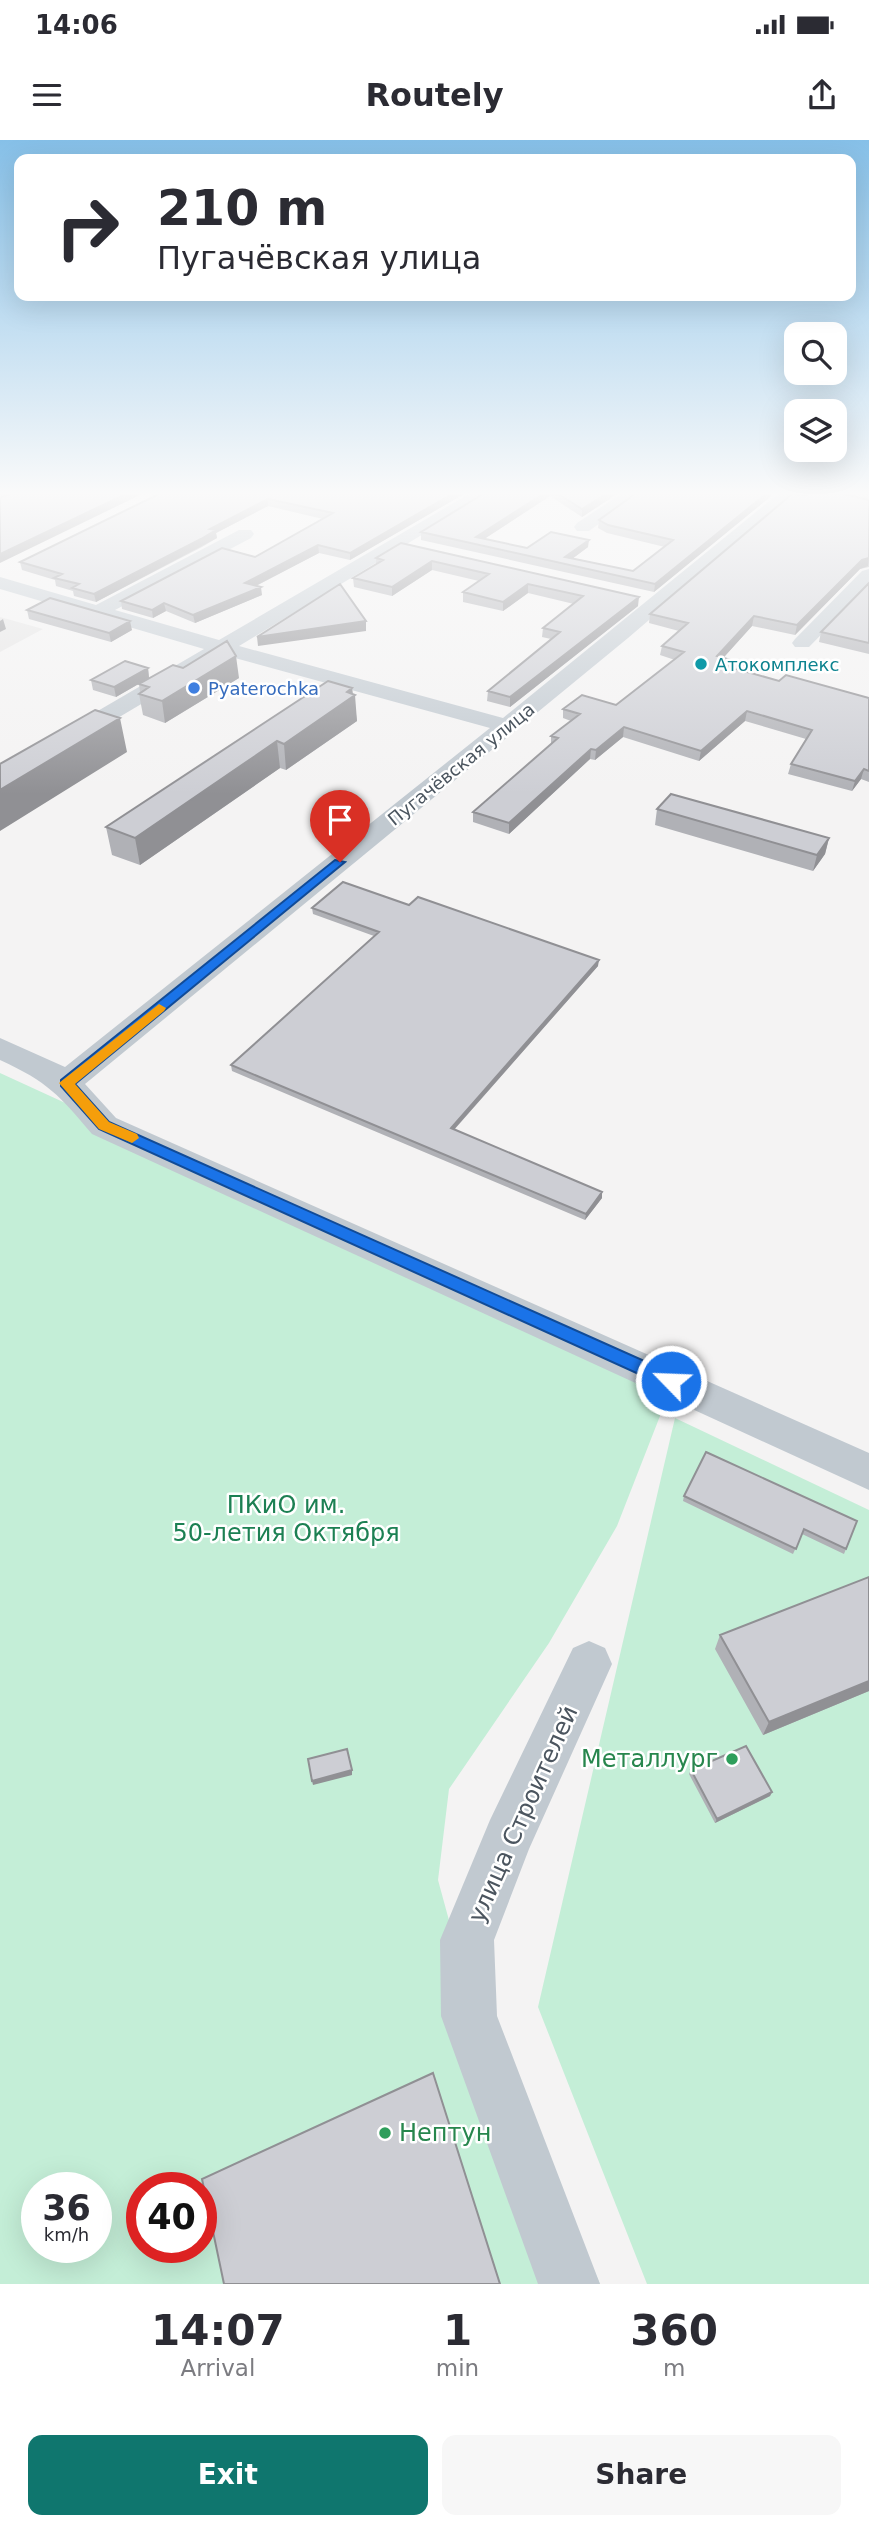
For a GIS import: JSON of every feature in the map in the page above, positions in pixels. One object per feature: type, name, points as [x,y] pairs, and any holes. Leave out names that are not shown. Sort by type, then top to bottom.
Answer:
[{"type":"street","points":[[55,594],[99,611],[219,647],[508,726]]},
{"type":"street","points":[[99,611],[131,594]]},
{"type":"street","points":[[0,778],[309,594]]},
{"type":"street","name":"Пугачёвская улица","points":[[66,1083],[668,594]]},
{"type":"street","points":[[802,643],[850,594]]},
{"type":"street","points":[[633,596],[659,602]]},
{"type":"street","points":[[0,1048],[66,1083],[104,1125],[869,1472]]},
{"type":"street","name":"улица Строителей","points":[[569,2284],[468,2017],[467,1940],[508,1838],[589,1664]]},
{"type":"shaded area","points":[[0,617],[43,629],[0,652]]},
{"type":"green space","name":"ПКиО им. 50-летия Октября","points":[[0,1073],[318,1219],[658,1362],[660,1416],[617,1526],[549,1643],[449,1789],[438,1880],[459,1957],[600,2284],[0,2284]]},
{"type":"green space","name":"Металлург","points":[[675,1418],[869,1510],[869,2284],[647,2284],[538,2007]]},
{"type":"building","points":[[134,594],[244,594],[193,615],[164,603],[152,610],[121,601]]},
{"type":"building","points":[[324,594],[347,594],[366,621],[257,637]]},
{"type":"building","points":[[471,594],[514,594],[503,602]]},
{"type":"building","points":[[574,594],[626,594],[639,597],[510,697],[488,691],[560,632],[543,628],[583,596]]},
{"type":"building","points":[[674,594],[828,594],[797,625],[754,616],[717,656],[744,664],[737,669],[779,681],[786,675],[869,698],[869,771],[864,769],[855,781],[791,764],[812,730],[747,711],[701,751],[624,727],[596,750],[591,749],[509,823],[473,812],[558,738],[551,736],[580,714],[563,709],[582,695],[616,705],[684,652],[662,646],[688,623],[650,614]]},
{"type":"building","points":[[858,594],[869,594],[869,643],[821,632]]},
{"type":"building","points":[[50,598],[130,621],[109,633],[27,610]]},
{"type":"building","points":[[227,641],[236,656],[162,701],[139,694],[149,687],[139,684],[173,665],[183,668]]},
{"type":"building","points":[[125,661],[148,668],[114,687],[91,680]]},
{"type":"building","points":[[328,681],[352,688],[347,692],[355,695],[284,744],[277,741],[135,838],[106,827]]},
{"type":"building","points":[[95,710],[120,718],[0,790],[0,764]]},
{"type":"building","points":[[671,794],[829,838],[817,855],[657,809]]},
{"type":"building","points":[[343,882],[409,905],[418,897],[599,960],[451,1128],[602,1192],[586,1214],[231,1065],[379,932],[312,908]]},
{"type":"building","points":[[706,1452],[857,1521],[846,1549],[804,1529],[796,1549],[684,1496]]},
{"type":"building","points":[[869,1577],[869,1681],[769,1722],[720,1635]]},
{"type":"building","points":[[746,1746],[772,1792],[717,1819],[691,1770]]},
{"type":"building","points":[[347,1749],[352,1770],[312,1781],[308,1759]]},
{"type":"building","name":"Нептун","points":[[433,2073],[500,2284],[224,2284],[217,2251],[217,2172]]},
{"type":"slow traffic","points":[[132,1138],[104,1125],[66,1083],[159,1008]]},
{"type":"place","name":"Атокомплекс","points":[[701,664]]},
{"type":"place","name":"Pyaterochka","points":[[194,688]]},
{"type":"place","name":"Металлург","points":[[732,1759]]},
{"type":"place","name":"Нептун","points":[[385,2133]]},
{"type":"route","points":[[340,862],[66,1083],[104,1125],[671,1381]]}]
